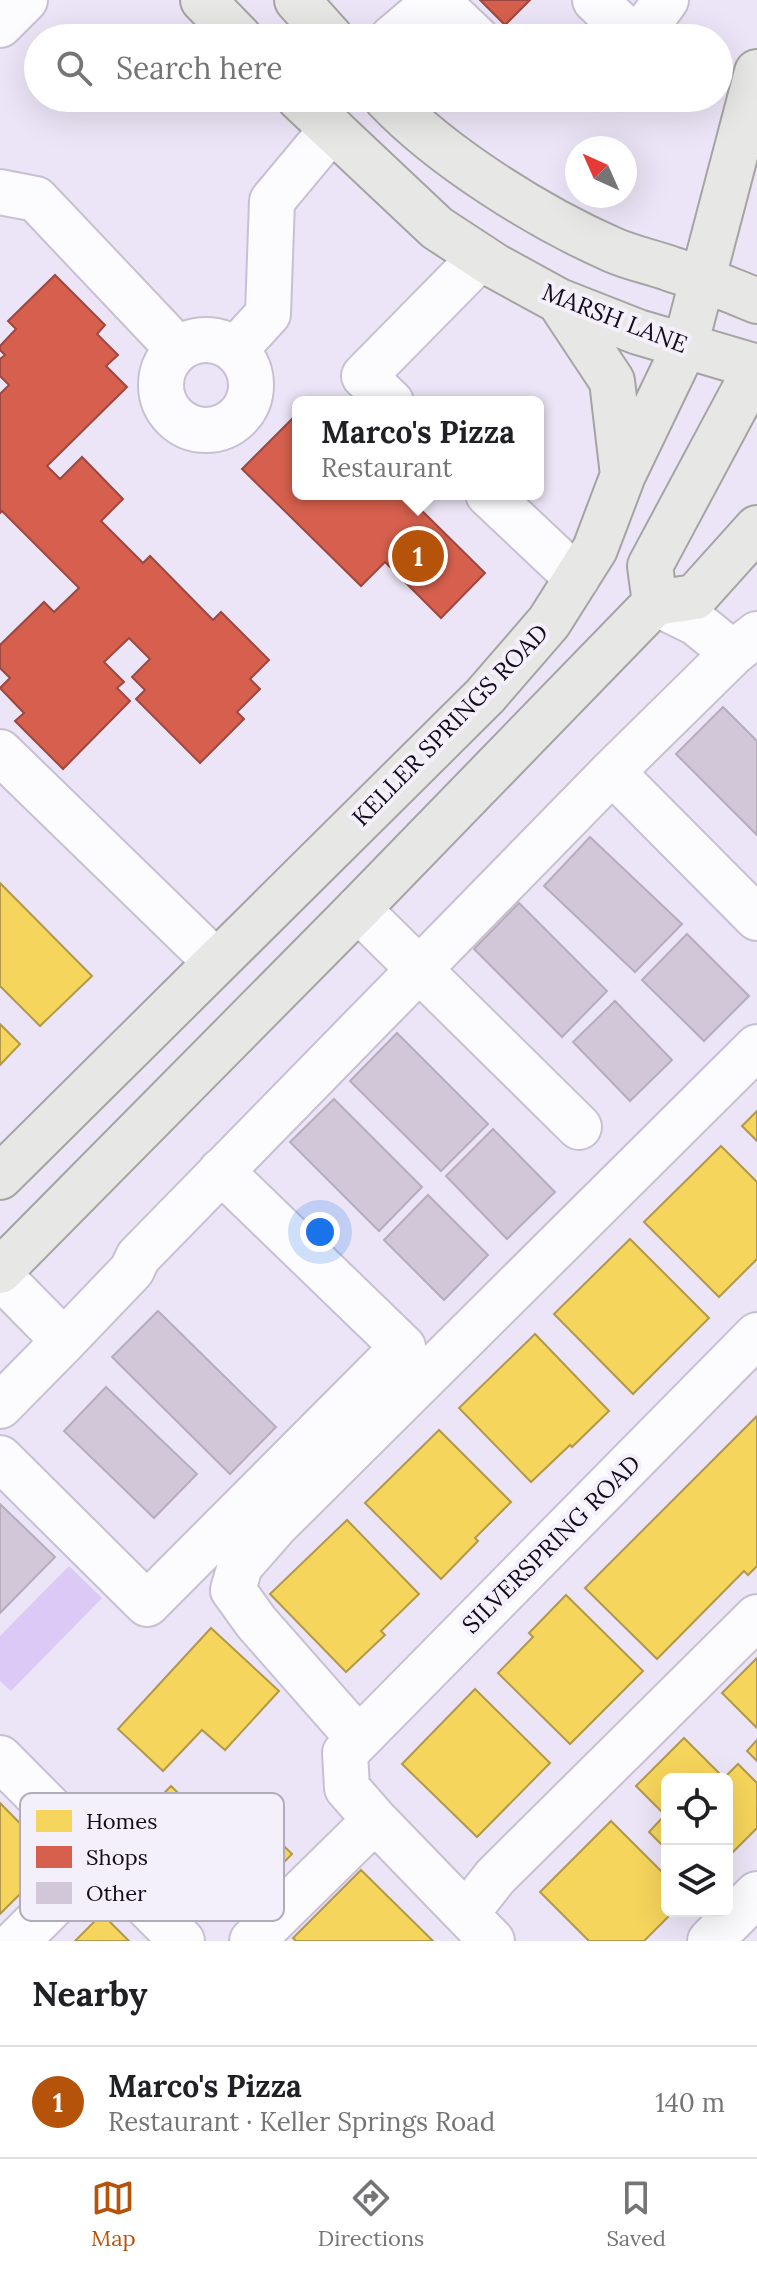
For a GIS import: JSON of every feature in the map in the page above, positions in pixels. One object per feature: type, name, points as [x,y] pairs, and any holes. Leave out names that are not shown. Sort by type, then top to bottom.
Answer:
[{"type":"main road","points":[[203,0],[226,24]]},
{"type":"main road","points":[[297,0],[318,24]]},
{"type":"main road","name":"KELLER SPRINGS ROAD","points":[[0,1177],[485,696],[549,622],[595,549],[623,475],[685,346],[757,72]]},
{"type":"main road","name":"MARSH LANE","points":[[314,112],[437,228],[481,257],[559,301],[638,332],[757,367]]},
{"type":"main road","points":[[399,112],[497,186],[555,220],[615,251],[702,279],[757,301]]},
{"type":"main road","points":[[559,301],[612,381],[623,475]]},
{"type":"main road","points":[[655,603],[650,566],[757,367]]},
{"type":"main road","points":[[0,1274],[655,603],[695,597],[757,528]]},
{"type":"main road","points":[[394,872],[402,825],[472,752],[489,720],[485,696]]},
{"type":"street","points":[[0,25],[25,0]]},
{"type":"street","points":[[409,24],[437,0],[462,24]]},
{"type":"street","points":[[595,0],[621,24]]},
{"type":"street","points":[[647,24],[666,0]]},
{"type":"street","points":[[235,350],[268,314],[272,201],[332,129]]},
{"type":"street","points":[[0,192],[36,199],[178,349]]},
{"type":"street","points":[[385,396],[364,376],[481,257]]},
{"type":"street","points":[[207,339],[222,342],[235,350],[245,361],[251,375],[247,405],[238,417],[225,426],[197,430],[182,424],[164,402],[162,373],[168,359],[178,349],[207,339]]},
{"type":"street","points":[[494,500],[577,578]]},
{"type":"street","points":[[0,1406],[132,1270],[138,1257],[221,1171],[612,772],[745,644],[655,603]]},
{"type":"street","points":[[0,752],[216,962]]},
{"type":"street","points":[[612,772],[757,918]]},
{"type":"street","points":[[358,909],[579,1127]]},
{"type":"street","points":[[757,1047],[287,1514],[240,1566],[233,1590],[352,1746],[347,1788],[479,1928],[495,1877],[757,1617]]},
{"type":"street","points":[[0,1458],[147,1604],[403,1347],[221,1171]]},
{"type":"street","points":[[0,1274],[64,1341]]},
{"type":"street","name":"SILVERSPRING ROAD","points":[[352,1746],[757,1335]]},
{"type":"street","points":[[0,1758],[35,1793]]},
{"type":"street","points":[[284,1910],[375,1820]]},
{"type":"street","points":[[710,1941],[757,1894]]},
{"type":"street","points":[[17,1941],[37,1921]]},
{"type":"street","points":[[162,1921],[182,1941]]},
{"type":"street","points":[[252,1941],[272,1921]]},
{"type":"shaded area","points":[[69,1566],[102,1598],[11,1691],[0,1681],[0,1636]]},
{"type":"building: Homes","points":[[0,883],[92,976],[40,1026],[0,986]]},
{"type":"building: Homes","points":[[0,1024],[20,1044],[0,1065]]},
{"type":"building: Homes","points":[[757,1111],[757,1141],[742,1126]]},
{"type":"building: Homes","points":[[721,1146],[757,1182],[757,1259],[719,1297],[644,1222]]},
{"type":"building: Homes","points":[[630,1239],[709,1318],[633,1394],[554,1314]]},
{"type":"building: Homes","points":[[535,1334],[609,1411],[531,1482],[459,1408]]},
{"type":"building: Homes","points":[[757,1416],[757,1566],[748,1575],[744,1571],[657,1659],[585,1588]]},
{"type":"building: Homes","points":[[439,1430],[511,1502],[475,1538],[478,1541],[441,1579],[365,1503]]},
{"type":"building: Homes","points":[[347,1520],[419,1594],[381,1631],[385,1635],[346,1672],[270,1594]]},
{"type":"building: Homes","points":[[566,1595],[643,1671],[570,1744],[498,1673],[533,1637],[529,1633]]},
{"type":"building: Homes","points":[[211,1628],[279,1691],[225,1750],[202,1730],[163,1771],[118,1729]]},
{"type":"building: Homes","points":[[757,1658],[757,1728],[722,1693]]},
{"type":"building: Homes","points":[[475,1689],[550,1763],[477,1837],[402,1764]]},
{"type":"building: Homes","points":[[684,1738],[719,1773],[661,1773],[661,1811],[636,1786]]},
{"type":"building: Homes","points":[[757,1740],[757,1761],[747,1751]]},
{"type":"building: Homes","points":[[738,1764],[757,1783],[757,1828],[733,1852],[733,1773],[729,1773]]},
{"type":"building: Homes","points":[[171,1786],[178,1793],[164,1793]]},
{"type":"building: Homes","points":[[0,1803],[20,1823],[20,1894],[0,1914]]},
{"type":"building: Homes","points":[[661,1819],[661,1844],[649,1832]]},
{"type":"building: Homes","points":[[611,1821],[661,1871],[661,1917],[668,1917],[644,1941],[589,1941],[540,1892]]},
{"type":"building: Homes","points":[[284,1846],[292,1854],[284,1862]]},
{"type":"building: Homes","points":[[361,1870],[433,1941],[296,1941],[293,1938]]},
{"type":"building: Homes","points":[[95,1921],[109,1921],[129,1941],[75,1941]]},
{"type":"building: Shops","points":[[480,0],[530,0],[506,24]]},
{"type":"building: Shops","points":[[55,275],[105,325],[97,334],[118,355],[106,366],[127,387],[47,466],[60,479],[82,457],[123,499],[101,521],[143,563],[150,556],[213,620],[221,612],[269,660],[250,679],[260,689],[237,712],[244,719],[200,763],[136,699],[145,690],[132,677],[150,659],[129,638],[104,662],[124,682],[117,688],[130,701],[63,769],[15,721],[24,713],[0,688],[10,678],[0,668],[0,645],[44,602],[54,612],[79,588],[2,511],[0,513],[0,394],[9,385],[0,376],[0,359],[5,355],[0,346],[16,329],[8,321]]},
{"type":"building: Shops","points":[[292,419],[292,500],[411,500],[485,573],[441,618],[385,562],[361,586],[242,469]]},
{"type":"building: Other","points":[[723,707],[757,741],[757,835],[676,754]]},
{"type":"building: Other","points":[[590,837],[682,924],[635,972],[544,886]]},
{"type":"building: Other","points":[[519,903],[607,991],[562,1037],[474,949]]},
{"type":"building: Other","points":[[687,934],[749,996],[704,1041],[642,980]]},
{"type":"building: Other","points":[[615,1001],[672,1060],[630,1101],[573,1042]]},
{"type":"building: Other","points":[[397,1033],[488,1124],[441,1171],[350,1081]]},
{"type":"building: Other","points":[[334,1099],[422,1187],[379,1231],[290,1142]]},
{"type":"building: Other","points":[[493,1129],[555,1192],[507,1239],[446,1176]]},
{"type":"building: Other","points":[[428,1195],[488,1255],[444,1300],[384,1240]]},
{"type":"building: Other","points":[[158,1311],[276,1427],[230,1474],[112,1357]]},
{"type":"building: Other","points":[[106,1387],[197,1474],[154,1518],[64,1431]]},
{"type":"building: Other","points":[[0,1504],[55,1557],[0,1613]]},
{"type":"place","name":"Marco's Pizza","points":[[418,556]]}]
